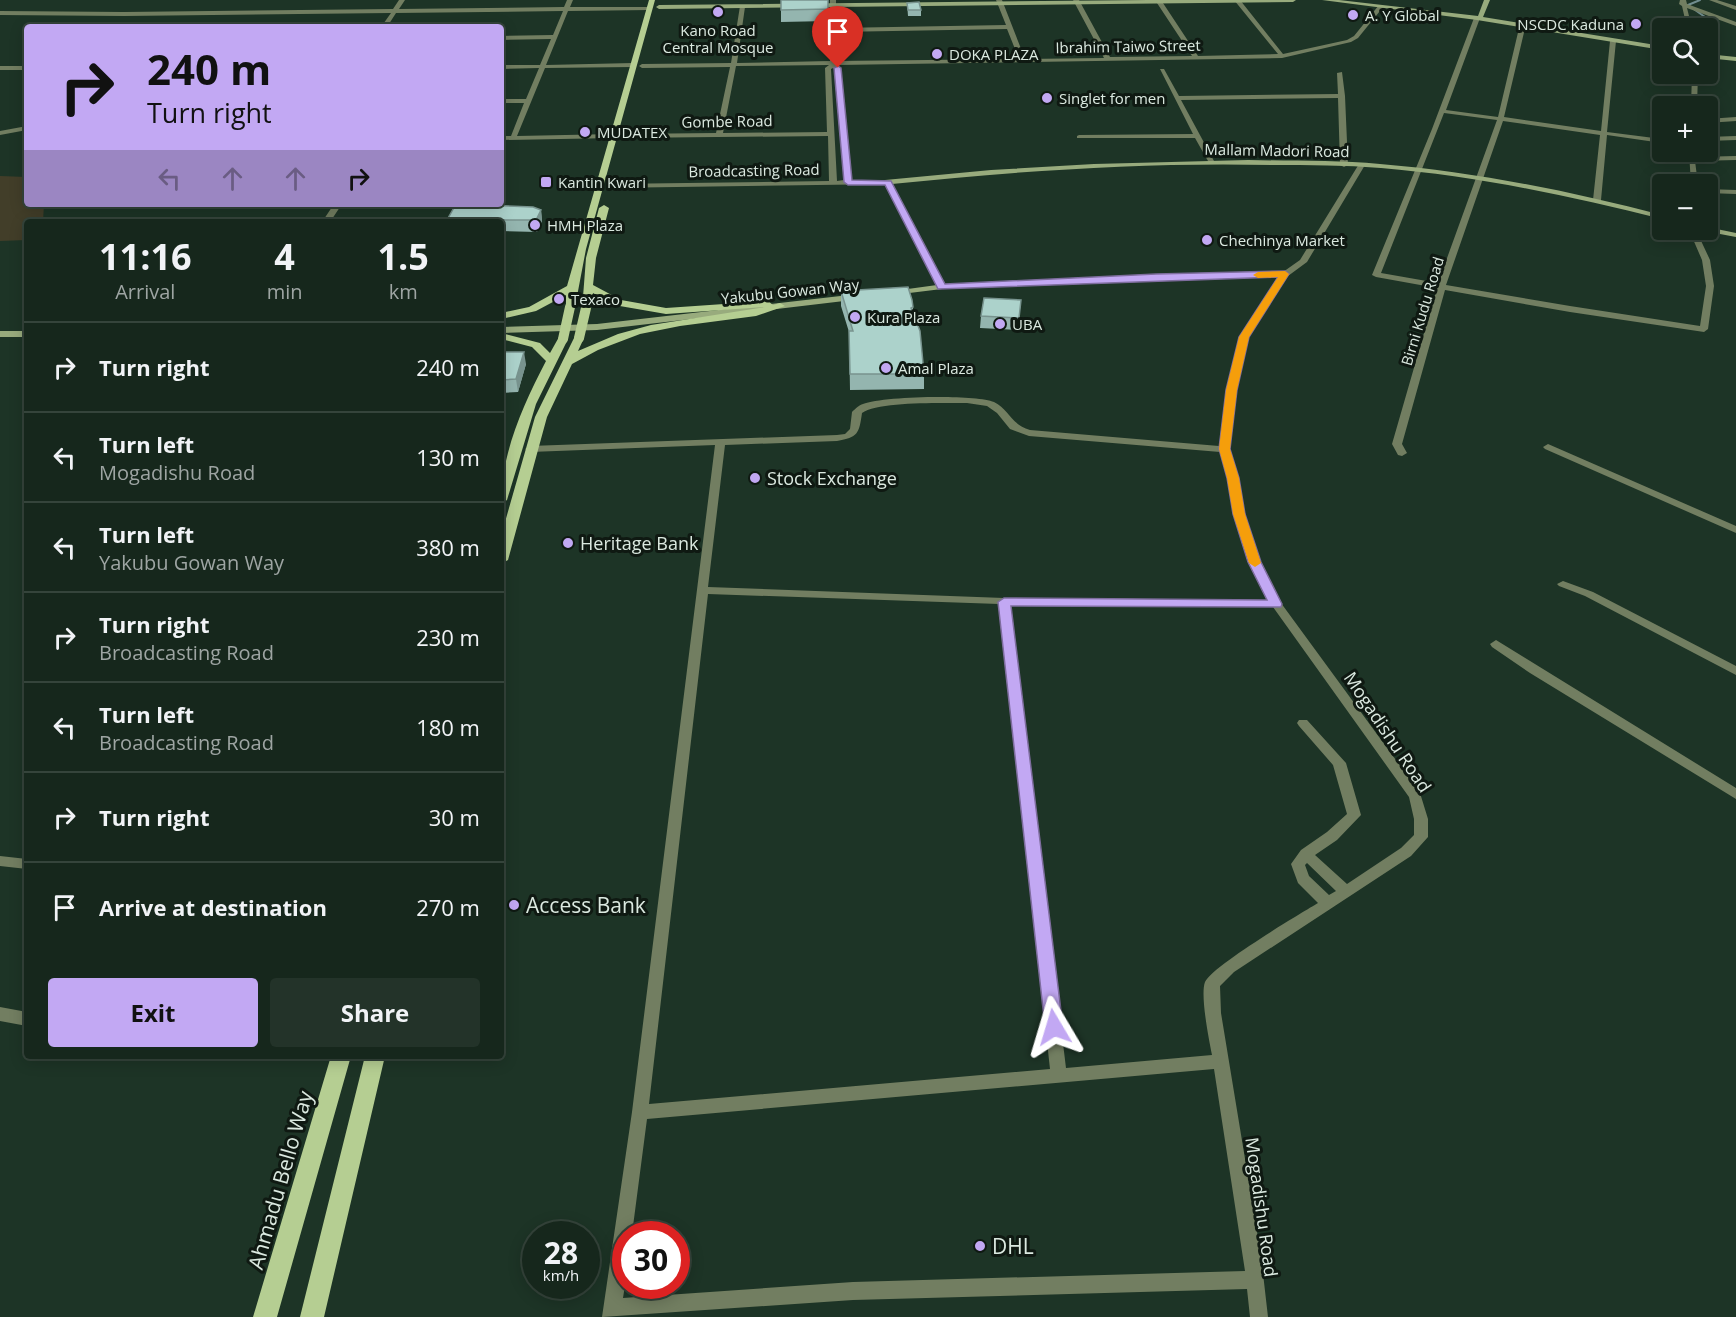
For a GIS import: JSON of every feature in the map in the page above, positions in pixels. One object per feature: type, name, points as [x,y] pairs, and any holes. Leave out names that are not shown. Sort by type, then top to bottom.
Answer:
[{"type":"main road","points":[[504,489],[522,423],[563,339],[572,288],[655,4]]},
{"type":"main road","points":[[615,166],[618,136]]},
{"type":"main road","points":[[504,549],[530,449],[545,407],[579,338],[586,308],[591,258],[613,176]]},
{"type":"main road","points":[[589,287],[618,303],[666,311],[758,304],[780,306]]},
{"type":"main road","points":[[504,315],[532,309],[572,288]]},
{"type":"main road","points":[[568,362],[587,350],[629,334],[681,323],[763,313],[780,306]]},
{"type":"main road","points":[[504,337],[536,345],[552,361]]},
{"type":"main road","name":"Ahmadu Bello Way","points":[[266,1317],[340,1059]]},
{"type":"main road","points":[[312,1317],[374,1059]]},
{"type":"street","points":[[386,24],[402,0]]},
{"type":"street","points":[[513,138],[526,101],[556,37],[570,0]]},
{"type":"street","points":[[1237,0],[1282,56]]},
{"type":"street","points":[[0,13],[124,14],[567,9],[655,4],[742,7],[833,3],[1293,0]]},
{"type":"street","points":[[1325,0],[1523,24],[1652,46]]},
{"type":"street","points":[[1487,0],[1376,275],[1570,309],[1704,329],[1710,286],[1706,260],[1697,240]]},
{"type":"street","points":[[1712,0],[1736,8]]},
{"type":"street","points":[[1077,1],[1108,60]]},
{"type":"street","points":[[1158,1],[1196,58]]},
{"type":"street","points":[[1000,2],[1023,61]]},
{"type":"street","points":[[833,3],[833,64]]},
{"type":"street","points":[[1686,5],[1736,24]]},
{"type":"street","name":"Ibrahim Taiwo Street","points":[[504,67],[1282,56],[1349,41],[1356,37],[1382,6]]},
{"type":"street","points":[[719,134],[734,64],[742,7]]},
{"type":"street","name":"Birni Kudu Road","points":[[1402,453],[1398,444],[1442,285],[1500,120],[1523,24]]},
{"type":"street","points":[[833,30],[1010,27]]},
{"type":"street","points":[[504,38],[556,37]]},
{"type":"street","points":[[1597,200],[1613,40]]},
{"type":"street","points":[[1718,58],[1734,60]]},
{"type":"street","points":[[833,64],[828,68],[833,182]]},
{"type":"street","points":[[833,64],[838,68],[848,182]]},
{"type":"street","points":[[0,68],[24,68]]},
{"type":"street","points":[[1162,70],[1211,161]]},
{"type":"street","points":[[1340,74],[1344,165]]},
{"type":"street","points":[[1177,98],[1342,96]]},
{"type":"street","points":[[504,101],[526,101]]},
{"type":"street","points":[[1442,111],[1652,140]]},
{"type":"street","points":[[1718,121],[1736,120]]},
{"type":"street","points":[[0,134],[24,129]]},
{"type":"street","name":"Gombe Road","points":[[504,138],[831,134]]},
{"type":"street","points":[[1079,137],[1199,136]]},
{"type":"street","points":[[1718,139],[1736,138]]},
{"type":"street","points":[[1718,157],[1736,158]]},
{"type":"street","name":"Mallam Madori Road","points":[[888,182],[1021,169],[1136,162],[1211,161],[1361,165],[1481,179],[1597,200],[1652,214]]},
{"type":"street","points":[[1285,274],[1303,262],[1361,165]]},
{"type":"street","points":[[888,182],[942,287]]},
{"type":"street","name":"Broadcasting Road","points":[[610,186],[888,182]]},
{"type":"street","points":[[1718,191],[1736,192]]},
{"type":"street","points":[[1718,231],[1736,235]]},
{"type":"street","name":"Yakubu Gowan Way","points":[[884,294],[942,287],[1156,277],[1285,274]]},
{"type":"street","name":"Mogadishu Road","points":[[1259,1317],[1213,1013],[1212,984],[1229,968],[1406,852],[1421,837],[1421,819],[1415,796],[1276,604],[1254,562],[1239,514],[1233,478],[1224,449],[1231,390],[1244,337],[1285,274]]},
{"type":"street","name":"Yakubu Gowan Way","points":[[504,330],[597,327],[873,296]]},
{"type":"street","name":"Yakubu Gowan Way","points":[[504,323],[632,322]]},
{"type":"street","points":[[0,334],[24,334]]},
{"type":"street","points":[[0,342],[24,341]]},
{"type":"street","points":[[530,449],[848,436],[855,430],[857,412],[865,406],[976,400],[997,408],[1015,429],[1029,433],[1224,449]]},
{"type":"street","points":[[720,443],[640,1112],[611,1313],[853,1291],[1254,1280]]},
{"type":"street","points":[[1548,447],[1736,530]]},
{"type":"street","points":[[1563,585],[1589,594],[1736,671]]},
{"type":"street","points":[[703,590],[1004,602],[1276,604]]},
{"type":"street","points":[[1004,602],[1059,1074]]},
{"type":"street","points":[[1496,644],[1534,670],[1736,794]]},
{"type":"street","points":[[1303,723],[1339,763],[1354,815],[1332,836],[1305,854],[1298,864],[1303,879],[1328,904]]},
{"type":"street","points":[[1305,854],[1346,892]]},
{"type":"street","points":[[0,861],[24,864]]},
{"type":"street","points":[[0,1014],[24,1018]]},
{"type":"street","points":[[640,1112],[1221,1061]]},
{"type":"shaded area","points":[[0,176],[24,177],[24,207],[44,207],[43,219],[24,219],[24,240],[0,241]]},
{"type":"building","points":[[781,0],[828,0],[828,9],[781,10]]},
{"type":"building","points":[[919,2],[921,10],[908,10],[907,3]]},
{"type":"building","points":[[504,206],[533,207],[541,210],[536,220],[448,219],[454,207]]},
{"type":"building","points":[[908,287],[913,307],[911,308],[920,331],[924,374],[850,374],[849,331],[853,331],[841,291]]},
{"type":"building","points":[[984,298],[1021,300],[1019,318],[981,316]]},
{"type":"building","points":[[504,352],[524,352],[516,379],[504,380]]},
{"type":"waterway","points":[[1700,0],[1688,5],[1704,18]]},
{"type":"slow traffic","points":[[1255,563],[1239,514],[1233,478],[1224,449],[1231,390],[1244,337],[1285,274],[1258,275]]},
{"type":"place","name":"Kano Road Central Mosque","points":[[718,12]]},
{"type":"place","name":"A. Y Global","points":[[1353,15]]},
{"type":"place","name":"NSCDC Kaduna","points":[[1636,24]]},
{"type":"place","name":"DOKA PLAZA","points":[[937,54]]},
{"type":"place","name":"Singlet for men","points":[[1047,98]]},
{"type":"place","name":"MUDATEX","points":[[585,132]]},
{"type":"place","name":"Kantin Kwari","points":[[546,182]]},
{"type":"place","name":"HMH Plaza","points":[[535,225]]},
{"type":"place","name":"Chechinya Market","points":[[1207,240]]},
{"type":"place","name":"Texaco","points":[[559,299]]},
{"type":"place","name":"Kura Plaza","points":[[855,317]]},
{"type":"place","name":"UBA","points":[[1000,324]]},
{"type":"place","name":"Amal Plaza","points":[[886,368]]},
{"type":"place","name":"Stock Exchange","points":[[755,478]]},
{"type":"place","name":"Heritage Bank","points":[[568,543]]},
{"type":"place","name":"Access Bank","points":[[514,905]]},
{"type":"place","name":"DHL","points":[[980,1246]]},
{"type":"route","points":[[838,68],[848,182],[888,182],[942,287],[1156,277],[1285,274],[1244,337],[1231,390],[1224,449],[1233,478],[1239,514],[1254,562],[1276,604],[1004,602],[1054,1027]]}]
